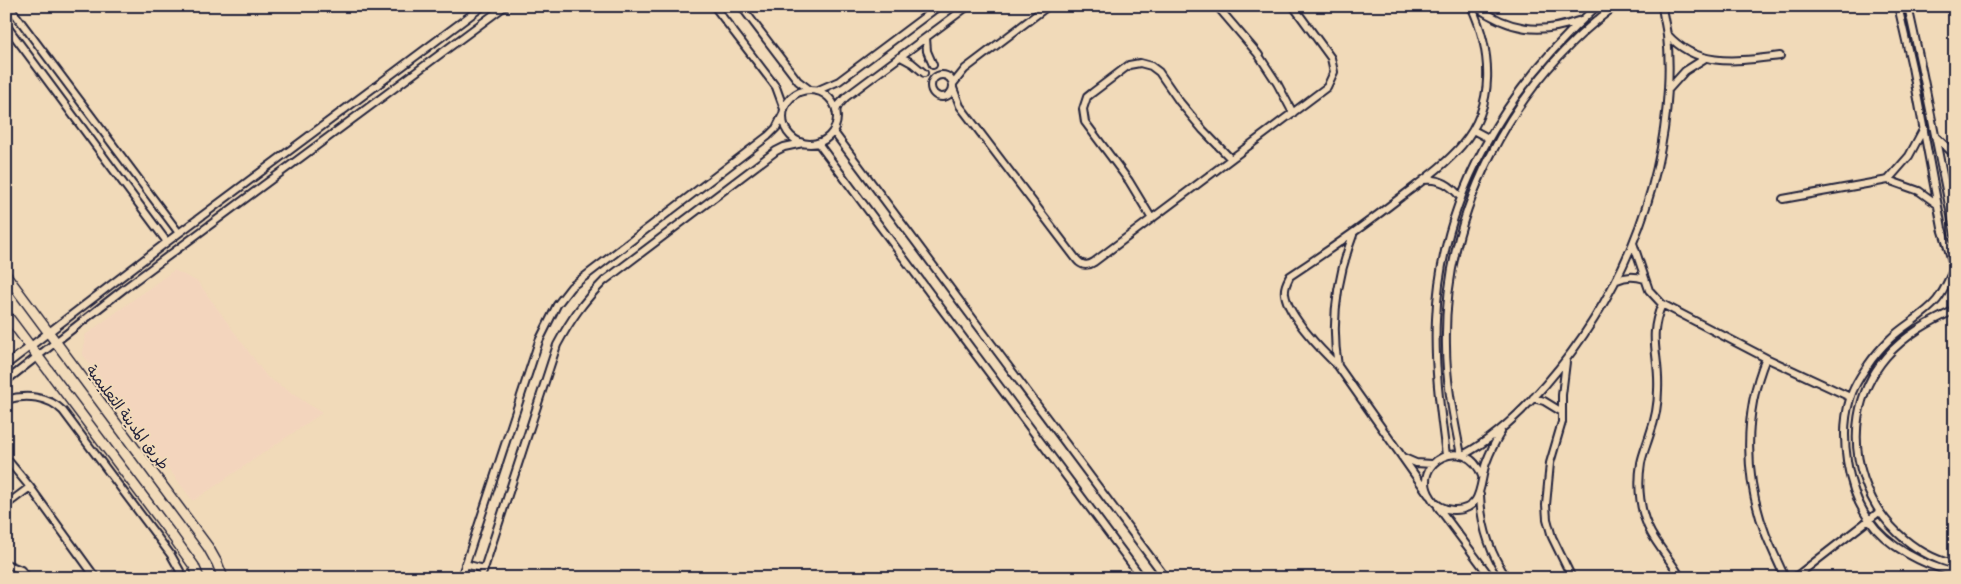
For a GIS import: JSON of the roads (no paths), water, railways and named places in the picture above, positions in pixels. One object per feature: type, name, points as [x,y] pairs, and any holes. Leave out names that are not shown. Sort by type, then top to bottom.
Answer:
[{"type":"street","points":[[9,6],[179,233]]},
{"type":"street","points":[[6,365],[483,6]]},
{"type":"street","points":[[6,381],[56,344],[125,288],[505,6]]},
{"type":"street","points":[[714,6],[776,87],[784,112],[783,120],[788,132],[797,141],[803,143]]},
{"type":"street","points":[[741,6],[798,82],[827,96],[836,111]]},
{"type":"street","points":[[461,578],[539,341],[557,305],[571,288],[768,136],[776,128],[794,96],[814,91],[839,81],[940,6]]},
{"type":"street","points":[[481,578],[557,345],[571,319],[584,301],[604,281],[776,151],[784,147],[803,143],[818,143],[825,140],[836,125],[836,111],[846,97],[968,6]]},
{"type":"street","points":[[946,76],[965,69],[1048,6]]},
{"type":"street","points":[[1217,6],[1258,54],[1277,83],[1293,113]]},
{"type":"street","points":[[926,38],[928,51],[936,71],[946,76],[953,86],[960,106],[1079,262],[1088,265],[1327,87],[1332,78],[1334,68],[1329,54],[1293,6]]},
{"type":"street","points":[[1471,6],[1485,45],[1488,74],[1483,103],[1472,130],[1451,157],[1353,234],[1290,276],[1285,284],[1286,300],[1301,326],[1319,348],[1338,366],[1429,495],[1491,578]]},
{"type":"street","points":[[1475,6],[1498,20],[1514,26],[1531,29],[1548,29],[1582,20]]},
{"type":"street","points":[[1446,455],[1435,352],[1436,318],[1439,283],[1446,248],[1461,198],[1488,138],[1524,84],[1582,20],[1598,6],[1606,13]]},
{"type":"street","points":[[1482,476],[1475,463],[1462,455],[1448,378],[1446,318],[1451,277],[1461,230],[1479,180],[1502,135],[1526,97],[1568,47],[1615,6]]},
{"type":"street","points":[[1429,495],[1426,479],[1432,464],[1446,455],[1462,455],[1484,442],[1504,427],[1534,398],[1566,361],[1597,316],[1617,280],[1634,242],[1654,175],[1662,133],[1668,90],[1667,33],[1662,6]]},
{"type":"street","points":[[1898,6],[1912,67],[1937,204],[1954,269],[1944,291],[1927,310],[1890,338],[1868,366],[1850,397],[1846,424],[1847,461],[1858,498],[1869,520],[1901,549],[1922,561],[1955,573]]},
{"type":"street","points":[[1945,6],[1955,9]]},
{"type":"street","points":[[1909,7],[1955,235]]},
{"type":"street","points":[[6,25],[167,242]]},
{"type":"street","points":[[1667,33],[1684,50],[1704,59],[1730,60],[1780,56]]},
{"type":"street","points":[[900,57],[912,62],[928,77],[933,93],[938,97],[950,94],[953,86],[965,69]]},
{"type":"street","points":[[1668,90],[1685,71],[1704,59]]},
{"type":"street","points":[[1152,219],[1124,175],[1085,122],[1084,103],[1092,93],[1129,66],[1140,63],[1151,66],[1159,72],[1179,101],[1203,130],[1231,159]]},
{"type":"street","points":[[1912,67],[1921,65]]},
{"type":"street","points":[[928,77],[936,71]]},
{"type":"street","points":[[944,97],[960,106]]},
{"type":"street","points":[[1888,180],[1909,156],[1924,128]]},
{"type":"street","points":[[1472,130],[1488,138]]},
{"type":"street","points":[[833,131],[1166,578]]},
{"type":"street","points":[[1935,136],[1955,155]]},
{"type":"street","points":[[818,143],[1142,578]]},
{"type":"street","points":[[1422,180],[1441,181],[1449,185],[1461,198]]},
{"type":"street","points":[[1783,199],[1888,180],[1914,189],[1937,204]]},
{"type":"street","points":[[1950,215],[1955,208]]},
{"type":"street","points":[[1338,366],[1334,343],[1335,306],[1342,269],[1353,234]]},
{"type":"street","points":[[1634,242],[1649,290],[1662,304],[1766,358],[1850,397]]},
{"type":"street","name":"طريق المدينة التعليمية","points":[[6,275],[208,547],[223,578]]},
{"type":"street","points":[[1617,280],[1634,276],[1645,279]]},
{"type":"street","points":[[1662,304],[1656,317],[1654,331],[1658,374],[1657,405],[1641,463],[1639,484],[1644,517],[1651,533],[1672,562],[1680,578]]},
{"type":"street","points":[[1927,310],[1934,320]]},
{"type":"street","points":[[1955,310],[1916,330],[1885,357],[1863,398],[1857,428],[1861,472],[1879,512],[1890,526],[1917,549],[1955,565]]},
{"type":"street","points":[[6,314],[171,534],[194,566],[199,578]]},
{"type":"street","points":[[1890,338],[1896,346]]},
{"type":"street","points":[[1766,358],[1757,379],[1752,407],[1749,443],[1751,468],[1756,501],[1763,526],[1785,578]]},
{"type":"street","points":[[1566,361],[1560,431],[1553,450],[1547,477],[1546,505],[1547,519],[1552,537],[1572,578]]},
{"type":"street","points":[[1437,379],[1448,378]]},
{"type":"street","points":[[6,400],[40,398],[50,401],[63,411],[169,552],[184,578]]},
{"type":"street","points":[[1534,398],[1544,401],[1562,412]]},
{"type":"street","points":[[1504,427],[1491,451],[1482,476],[1480,507],[1485,534],[1493,555],[1507,578]]},
{"type":"street","points":[[1401,456],[1416,463],[1432,464]]},
{"type":"street","points":[[6,458],[30,487],[96,578]]},
{"type":"street","points":[[6,505],[30,487]]},
{"type":"street","points":[[1436,504],[1449,510],[1464,508],[1471,505],[1480,494]]},
{"type":"street","points":[[1794,578],[1879,512]]},
{"type":"street","points":[[6,564],[21,570],[28,578]]},
{"type":"street","points":[[465,564],[484,569]]}]
